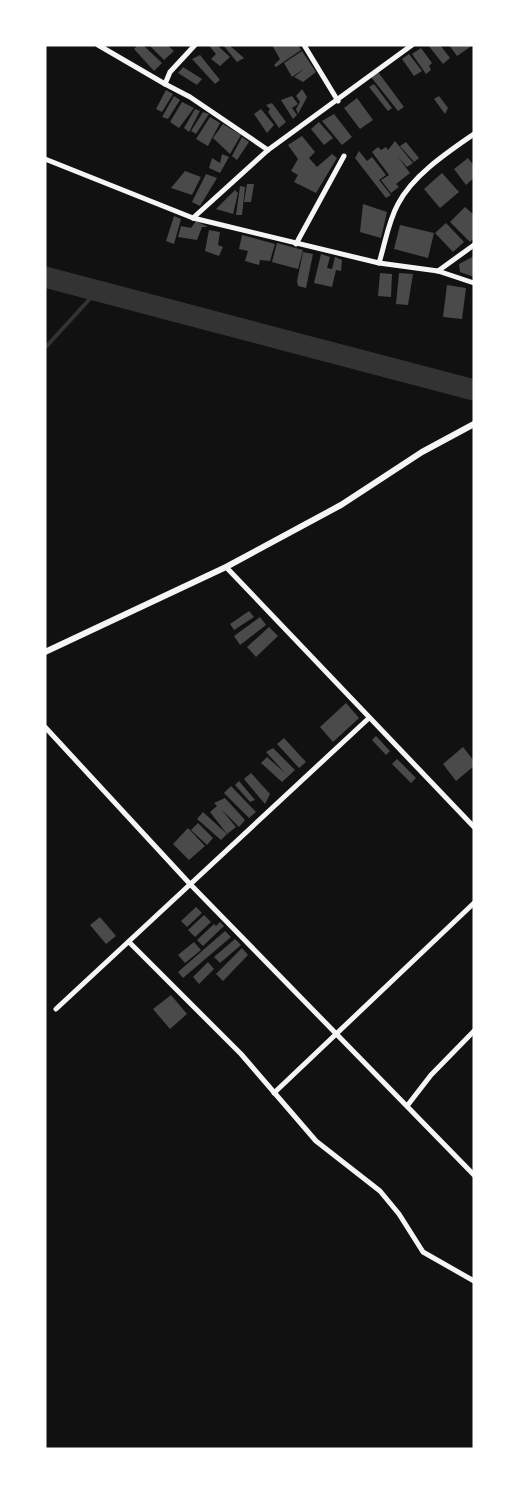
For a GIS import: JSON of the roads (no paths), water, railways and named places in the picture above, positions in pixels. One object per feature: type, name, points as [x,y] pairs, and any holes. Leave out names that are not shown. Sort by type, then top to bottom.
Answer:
[{"type":"street","points":[[98,45],[190,97],[268,150]]},
{"type":"street","points":[[165,84],[170,72],[195,45]]},
{"type":"street","points":[[304,45],[338,101]]},
{"type":"street","points":[[194,218],[268,150],[412,45]]},
{"type":"street","points":[[379,263],[393,217],[406,192],[426,171],[474,134]]},
{"type":"street","points":[[296,244],[344,156]]},
{"type":"street","points":[[45,159],[194,218],[379,263],[438,271],[474,283]]},
{"type":"street","points":[[438,271],[474,245]]},
{"type":"street","points":[[45,652],[226,567],[340,505],[422,452],[474,424]]},
{"type":"street","points":[[226,567],[474,827]]},
{"type":"street","points":[[56,1009],[369,718]]},
{"type":"street","points":[[45,727],[190,884],[474,1175]]},
{"type":"street","points":[[45,740],[51,734]]},
{"type":"street","points":[[274,1092],[474,903]]},
{"type":"street","points":[[129,942],[241,1054],[316,1141],[380,1191],[399,1214],[423,1252],[474,1281]]},
{"type":"street","points":[[407,1106],[431,1075],[474,1031]]},
{"type":"waterway","points":[[45,277],[474,390]]},
{"type":"waterway","points":[[45,348],[97,291]]}]
